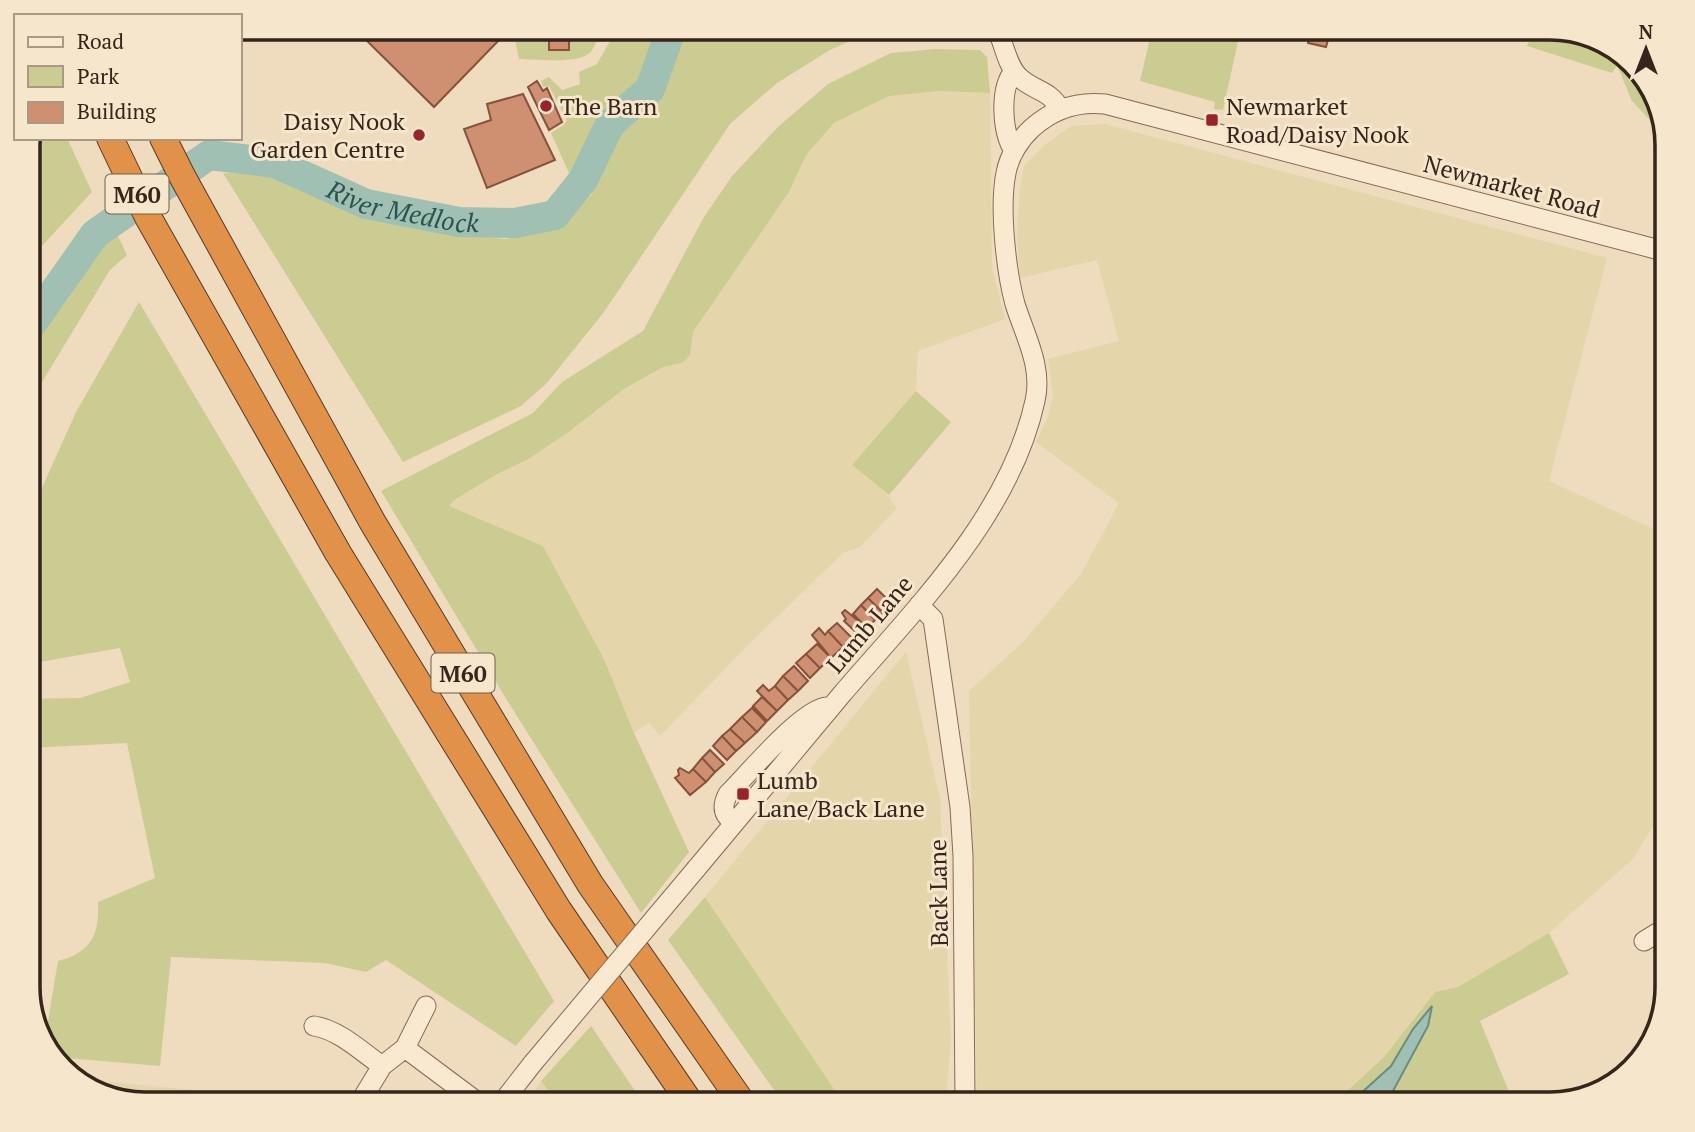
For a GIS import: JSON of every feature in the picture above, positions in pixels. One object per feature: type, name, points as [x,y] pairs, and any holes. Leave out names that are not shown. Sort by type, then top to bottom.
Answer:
[{"type":"highway","name":"M60","points":[[111,140],[166,250],[338,553],[559,911],[683,1092]]},
{"type":"highway","name":"M60","points":[[164,140],[373,523],[590,884],[735,1092]]},
{"type":"street","points":[[1002,40],[1020,79],[1055,99],[1060,108]]},
{"type":"street","points":[[1014,71],[1007,79],[1005,116],[1006,138],[1014,151]]},
{"type":"street","name":"Newmarket Road","points":[[1060,108],[1105,104],[1655,249]]},
{"type":"street","name":"Lumb Lane","points":[[510,1092],[919,605],[967,543],[1006,485],[1035,401],[1038,383],[1035,362],[1015,302],[1006,250],[1005,174],[1014,151],[1034,125],[1060,108]]},
{"type":"street","name":"Back Lane","points":[[919,605],[933,618],[960,807],[963,856],[965,1092]]},
{"type":"street","points":[[1644,941],[1655,934]]},
{"type":"street","points":[[366,1092],[382,1066],[405,1048],[426,1006]]},
{"type":"street","points":[[314,1026],[334,1033],[382,1066]]},
{"type":"street","points":[[405,1048],[463,1092]]},
{"type":"shaded area","points":[[940,91],[990,93],[992,268],[1005,319],[918,351],[916,391],[852,465],[886,493],[897,508],[860,547],[843,553],[750,643],[660,736],[649,723],[634,733],[604,659],[543,546],[449,507],[453,500],[527,460],[624,389],[663,367],[682,363],[690,355],[693,332],[789,192],[805,155],[834,123],[889,96]]},
{"type":"shaded area","points":[[1105,124],[1607,258],[1549,481],[1655,530],[1655,823],[1633,859],[1549,933],[1457,988],[1435,992],[1384,1057],[1346,1092],[977,1092],[969,691],[1023,642],[1081,574],[1119,503],[1036,442],[1047,419],[1053,397],[1048,359],[1119,341],[1097,260],[1020,278],[1017,232],[1024,166],[1047,143],[1071,126]]},
{"type":"shaded area","points":[[906,652],[940,799],[951,1039],[947,1092],[836,1092],[705,897]]},
{"type":"shaded area","points":[[1432,1006],[1428,1026],[1392,1092],[1362,1092],[1391,1066],[1413,1029]]},
{"type":"shaded area","points":[[100,1081],[217,1092],[132,1091]]},
{"type":"shaded area","points":[[541,1081],[549,1092],[534,1092]]},
{"type":"green space","points":[[515,40],[597,40],[588,54],[574,59],[519,59]]},
{"type":"green space","points":[[611,40],[659,40],[642,82],[624,98],[600,131],[576,181],[569,173],[551,133],[567,120],[549,86],[543,87],[541,81],[549,77],[562,90],[580,84],[579,72],[597,64]]},
{"type":"green space","points":[[679,40],[852,40],[830,50],[777,83],[730,124],[604,312],[546,384],[521,406],[403,462],[223,173],[275,174],[356,212],[433,232],[506,239],[559,227],[592,194],[616,132],[657,99]]},
{"type":"green space","points":[[1150,40],[1238,40],[1223,110],[1214,109],[1215,102],[1140,81]]},
{"type":"green space","points":[[1529,40],[1577,44],[1611,60],[1611,73],[1527,46]]},
{"type":"green space","points":[[936,49],[980,50],[987,57],[990,93],[940,91],[889,96],[834,123],[806,155],[789,192],[693,332],[690,355],[682,363],[663,367],[624,389],[527,460],[499,473],[454,500],[449,506],[543,546],[604,659],[634,733],[689,852],[641,913],[510,705],[381,491],[533,413],[562,382],[643,331],[704,217],[732,176],[778,127],[828,84],[891,53]]},
{"type":"green space","points":[[1625,84],[1635,84],[1647,105],[1652,122],[1632,101]]},
{"type":"green space","points":[[40,140],[68,140],[92,192],[40,248]]},
{"type":"green space","points":[[116,232],[127,255],[110,270],[40,385],[40,335],[70,296],[96,246]]},
{"type":"green space","points":[[139,302],[554,1001],[516,1046],[386,960],[366,972],[325,963],[171,957],[160,1066],[68,1058],[54,1039],[47,1025],[58,961],[78,953],[91,941],[97,924],[98,902],[155,878],[127,743],[40,747],[40,699],[80,698],[130,682],[120,648],[40,662],[40,492],[76,412]]},
{"type":"green space","points":[[916,391],[951,422],[889,495],[852,465]]},
{"type":"green space","points":[[705,897],[836,1092],[776,1092],[668,940]]},
{"type":"green space","points":[[1549,933],[1569,974],[1480,1021],[1509,1092],[1392,1092],[1428,1026],[1431,1007],[1413,1029],[1391,1066],[1362,1092],[1346,1092],[1384,1057],[1435,992],[1458,987]]},
{"type":"green space","points":[[591,1026],[636,1092],[549,1092],[541,1081]]},
{"type":"building","points":[[366,40],[499,40],[434,107]]},
{"type":"building","points":[[549,40],[569,40],[569,50],[549,50]]},
{"type":"building","points":[[1309,40],[1328,40],[1326,47],[1308,43]]},
{"type":"building","name":"The Barn","points":[[537,81],[543,91],[547,88],[562,122],[549,130],[528,87]]},
{"type":"building","points":[[523,94],[555,160],[487,188],[464,129],[491,120],[487,104]]},
{"type":"building","points":[[877,589],[892,604],[883,613],[868,598]]},
{"type":"building","points":[[868,598],[883,613],[875,620],[861,605]]},
{"type":"building","points":[[861,605],[875,620],[867,628],[853,614]]},
{"type":"building","points":[[845,610],[867,628],[860,636],[844,621],[846,619],[842,613]]},
{"type":"building","points":[[837,623],[852,638],[843,647],[828,631]]},
{"type":"building","points":[[819,628],[825,635],[828,631],[843,647],[831,658],[812,635]]},
{"type":"building","points":[[817,644],[831,658],[820,668],[806,654]]},
{"type":"building","points":[[806,654],[820,668],[810,678],[796,663]]},
{"type":"building","points":[[794,666],[808,681],[798,691],[783,676]]},
{"type":"building","points":[[783,676],[798,691],[788,700],[775,686]]},
{"type":"building","points":[[763,685],[769,691],[775,686],[788,700],[777,711],[757,691]]},
{"type":"building","points":[[762,697],[777,711],[767,721],[753,706]]},
{"type":"building","points":[[752,708],[766,722],[757,732],[742,717]]},
{"type":"building","points":[[742,717],[757,732],[745,743],[730,729]]},
{"type":"building","points":[[730,729],[745,743],[736,751],[722,736]]},
{"type":"building","points":[[722,736],[736,751],[727,760],[713,746]]},
{"type":"building","points":[[710,750],[724,764],[715,772],[702,758]]},
{"type":"building","points":[[702,758],[715,772],[706,782],[693,769]]},
{"type":"building","points":[[680,768],[689,773],[693,769],[706,782],[690,795],[675,778],[679,775]]},
{"type":"waterway","name":"River Medlock","points":[[40,312],[95,234],[209,155],[275,163],[366,204],[459,222],[515,223],[555,215],[583,180],[610,124],[650,89],[668,40]]},
{"type":"place","name":"The Barn","points":[[546,106]]},
{"type":"place","name":"Newmarket Road/Daisy Nook","points":[[1212,120]]},
{"type":"place","name":"Daisy Nook Garden Centre","points":[[419,135]]},
{"type":"place","name":"Lumb Lane/Back Lane","points":[[743,794]]}]
